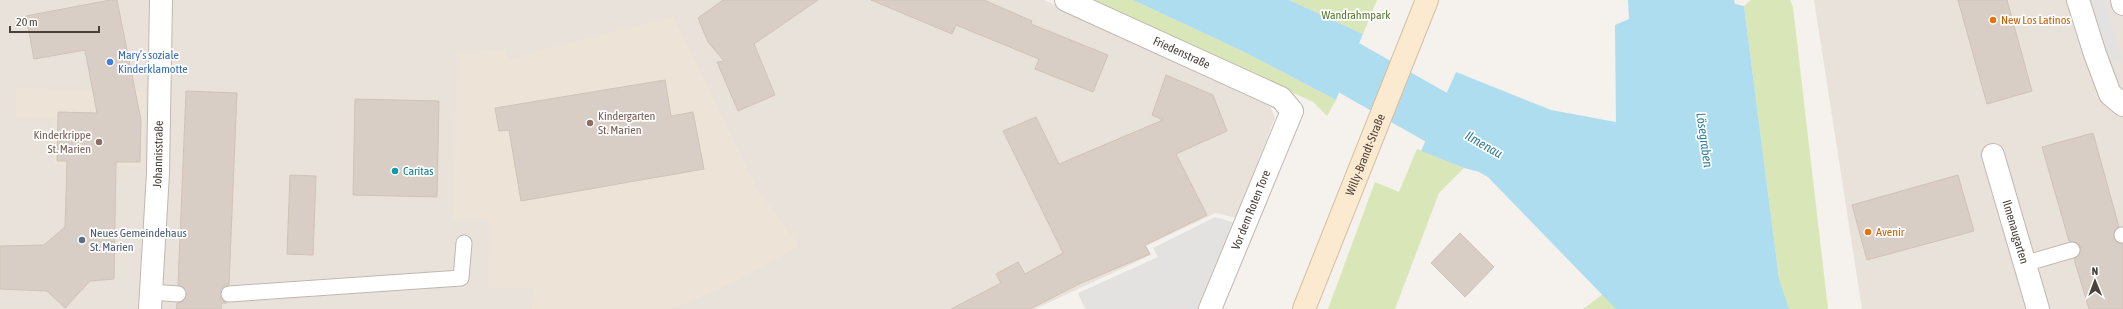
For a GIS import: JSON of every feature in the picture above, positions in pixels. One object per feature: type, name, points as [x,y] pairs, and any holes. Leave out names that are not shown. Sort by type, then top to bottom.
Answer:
[{"type":"main road","name":"Willy-Brandt-Straße","points":[[1304,309],[1425,6]]},
{"type":"street","name":"Johannisstraße","points":[[151,300],[158,173],[161,0]]},
{"type":"street","name":"Friedenstraße","points":[[1066,0],[1281,98],[1292,111]]},
{"type":"street","points":[[2078,0],[2095,54],[2110,94],[2123,105]]},
{"type":"street","points":[[2122,0],[2123,4]]},
{"type":"street","name":"Vor dem Roten Tore","points":[[1210,309],[1292,111]]},
{"type":"street","name":"Ilmenaugarten","points":[[1993,155],[2038,309]]},
{"type":"lane","points":[[229,294],[461,278],[464,243]]},
{"type":"lane","points":[[2024,264],[2072,250]]},
{"type":"lane","points":[[151,300],[178,294]]},
{"type":"shaded area","points":[[0,0],[1044,0],[1270,105],[1275,118],[1236,218],[1216,213],[1146,246],[1151,255],[1035,309],[0,309]]},
{"type":"shaded area","points":[[1814,0],[2123,0],[2123,309],[1862,309]]},
{"type":"shaded area","points":[[2084,0],[2105,0],[2123,63],[2101,58]]},
{"type":"shaded area","name":"Kindergarten St. Marien","points":[[673,16],[756,187],[799,246],[735,282],[683,305],[667,309],[532,309],[533,288],[488,288],[489,220],[453,219],[457,54],[506,49],[508,59]]},
{"type":"shaded area","name":"Kinderkrippe St. Marien","points":[[16,88],[145,91],[143,167],[54,165],[55,119],[16,118]]},
{"type":"shaded area","points":[[1215,217],[1235,223],[1202,309],[1085,309],[1078,293],[1158,257],[1153,248]]},
{"type":"green space","points":[[1091,0],[1133,0],[1244,52],[1336,100],[1327,116],[1313,102]]},
{"type":"green space","name":"Wandrahmpark","points":[[1289,0],[1377,0],[1363,34]]},
{"type":"green space","points":[[1751,0],[1790,0],[1793,7],[1828,309],[1785,309],[1779,279],[1744,6]]},
{"type":"green space","points":[[1417,149],[1464,168],[1439,193],[1395,309],[1328,309],[1375,182],[1399,192]]},
{"type":"green space","points":[[1603,294],[1616,309],[1583,309]]},
{"type":"water","points":[[1133,0],[1289,0],[1363,34],[1336,100],[1244,52]]},
{"type":"water","name":"Lösegraben","points":[[1628,0],[1734,0],[1735,4],[1744,6],[1779,279],[1789,309],[1616,309],[1484,173],[1464,168],[1421,151],[1456,72],[1551,110],[1616,122],[1615,25],[1629,19]]},
{"type":"pier","points":[[1364,32],[1365,35],[1338,100],[1336,101]]},
{"type":"building","points":[[110,0],[117,0],[141,120],[140,162],[116,162],[114,279],[90,281],[65,308],[47,291],[0,289],[0,246],[44,245],[65,227],[67,161],[57,161],[58,112],[97,113],[85,50],[34,59],[26,16]]},
{"type":"building","points":[[723,0],[818,0],[754,44],[775,95],[738,111],[717,62],[724,61],[708,42],[698,18]]},
{"type":"building","points":[[871,0],[984,0],[1032,21],[1031,24],[1108,55],[1093,92],[1035,69],[1039,59],[956,25],[952,34]]},
{"type":"building","points":[[1958,0],[2007,0],[2032,91],[1987,104]]},
{"type":"building","points":[[1166,75],[1213,95],[1227,131],[1176,154],[1207,215],[1145,245],[1150,254],[1079,284],[1030,309],[951,309],[1001,283],[996,274],[1018,262],[1025,274],[1063,253],[1003,131],[1036,117],[1059,164],[1163,120],[1152,115]]},
{"type":"building","points":[[665,80],[671,116],[693,112],[704,169],[521,201],[509,130],[499,131],[495,108]]},
{"type":"building","points":[[186,91],[237,93],[229,285],[224,286],[221,290],[221,299],[227,303],[222,303],[221,309],[176,309],[177,303],[182,302],[187,294],[183,287],[178,285]]},
{"type":"building","name":"Caritas","points":[[355,99],[439,101],[437,197],[353,195]]},
{"type":"building","points":[[2093,133],[2119,227],[2114,231],[2114,239],[2118,243],[2123,244],[2123,309],[2089,309],[2074,259],[2079,256],[2081,248],[2078,243],[2069,241],[2042,147]]},
{"type":"building","points":[[290,175],[316,176],[313,255],[287,254]]},
{"type":"building","points":[[1958,175],[1974,231],[1867,260],[1852,205]]},
{"type":"building","points":[[1460,233],[1494,267],[1465,297],[1431,263]]},
{"type":"waterway","name":"Ilmenau","points":[[1215,0],[1323,53],[1501,154]]},
{"type":"place","name":"New Los Latinos","points":[[1993,20]]},
{"type":"place","name":"Mary’s soziale Kinderklamotte","points":[[110,62]]},
{"type":"place","name":"Kindergarten St. Marien","points":[[590,123]]},
{"type":"place","name":"Kinderkrippe St. Marien","points":[[99,142]]},
{"type":"place","name":"Caritas","points":[[395,171]]},
{"type":"place","name":"Avenir","points":[[1868,232]]},
{"type":"place","name":"Neues Gemeindehaus St. Marien","points":[[82,240]]}]
